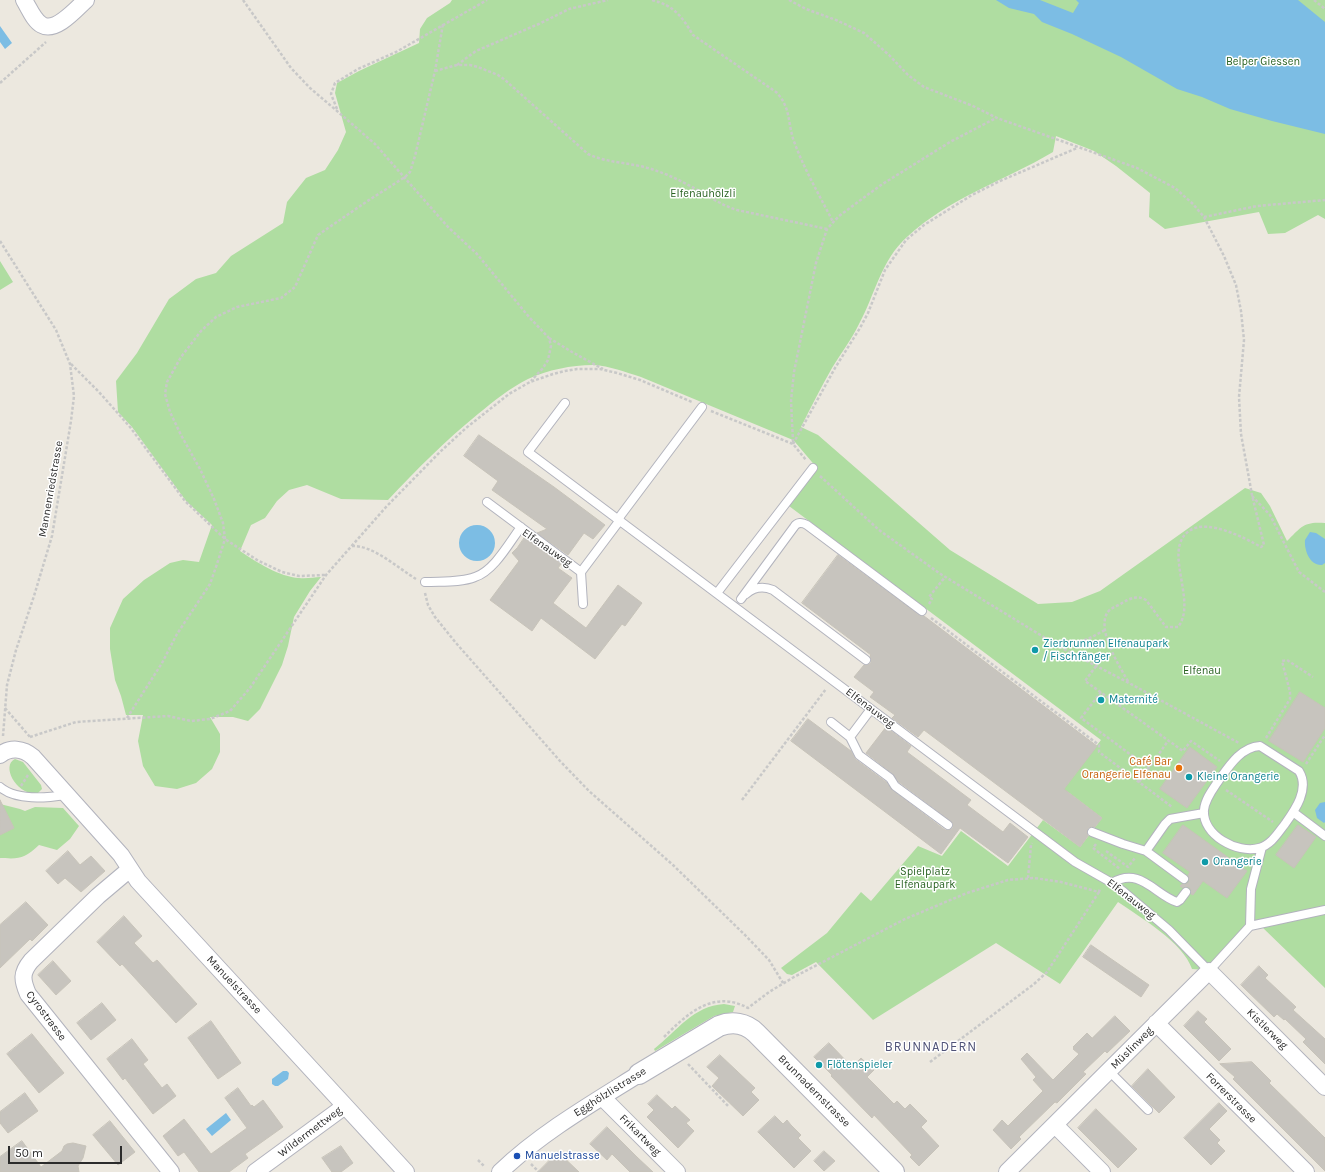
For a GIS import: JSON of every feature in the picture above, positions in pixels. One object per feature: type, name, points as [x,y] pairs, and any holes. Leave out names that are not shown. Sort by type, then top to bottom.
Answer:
[{"type":"street","points":[[24,0],[41,25],[47,27],[63,22],[86,0]]},
{"type":"street","points":[[2,754],[8,751],[20,750]]},
{"type":"street","name":"Manuelstrasse","points":[[20,750],[33,757],[121,855],[138,881],[406,1172]]},
{"type":"street","name":"Cyrostrasse","points":[[130,869],[98,896],[31,961],[25,968],[23,976],[24,985],[28,994],[171,1172]]},
{"type":"street","name":"Müslinweg","points":[[1008,1172],[1209,971]]},
{"type":"street","name":"Kistlerweg","points":[[1209,971],[1325,1086]]},
{"type":"street","name":"Forrerstrasse","points":[[1156,1023],[1306,1172]]},
{"type":"street","name":"Egghölzlistrasse","points":[[500,1172],[532,1144],[602,1097],[716,1028],[728,1024]]},
{"type":"street","name":"Brunnadernstrasse","points":[[728,1024],[740,1024],[753,1030],[894,1172]]},
{"type":"street","name":"Frikartweg","points":[[602,1097],[677,1172]]},
{"type":"street","name":"Wildermettweg","points":[[255,1172],[345,1106]]},
{"type":"street","points":[[1055,1125],[1102,1172]]},
{"type":"lane","points":[[566,403],[528,452],[619,520],[702,407]]},
{"type":"lane","points":[[717,593],[813,468]]},
{"type":"lane","points":[[487,502],[521,527]]},
{"type":"lane","name":"Elfenauweg","points":[[425,582],[468,579],[481,575],[494,562],[521,527],[581,572],[619,520],[1075,862],[1112,883],[1169,930],[1209,971]]},
{"type":"lane","points":[[741,599],[794,527],[798,523],[801,523],[807,525],[922,611]]},
{"type":"lane","points":[[581,572],[583,604]]},
{"type":"lane","points":[[735,606],[746,593],[754,589],[765,588],[773,590],[866,660]]},
{"type":"lane","points":[[850,737],[871,709]]},
{"type":"lane","points":[[831,722],[850,737],[859,755],[890,778],[895,786],[948,825]]},
{"type":"lane","points":[[1260,747],[1301,773],[1301,794],[1299,803],[1271,841],[1262,847],[1255,849],[1244,849],[1229,844],[1212,830],[1206,822],[1204,813],[1206,801],[1228,767],[1240,755],[1250,749],[1260,747]]},
{"type":"lane","points":[[0,787],[11,794],[38,798],[66,795]]},
{"type":"lane","points":[[1293,812],[1325,836]]},
{"type":"lane","points":[[1144,850],[1170,819],[1204,813]]},
{"type":"lane","points":[[1092,832],[1119,843],[1144,850],[1184,879]]},
{"type":"lane","points":[[1250,926],[1251,889],[1262,847]]},
{"type":"lane","points":[[1112,883],[1123,878],[1138,880],[1148,883],[1177,902],[1186,892]]},
{"type":"lane","points":[[1209,971],[1250,926],[1325,910]]},
{"type":"lane","points":[[1109,1071],[1148,1110]]},
{"type":"path","points":[[243,0],[290,68],[310,88],[375,144],[448,227],[477,254],[529,317],[549,338],[572,352],[608,370]]},
{"type":"path","points":[[337,110],[331,94],[335,82],[358,69],[396,52],[487,0]]},
{"type":"path","points":[[457,65],[476,51],[569,9],[608,0]]},
{"type":"path","points":[[652,0],[672,7],[686,23],[693,35],[782,97],[786,104],[794,143],[833,222]]},
{"type":"path","points":[[789,0],[806,9],[836,20],[864,33],[889,55],[908,75],[924,87],[973,106],[997,118],[1077,148],[1137,168],[1175,188],[1193,204],[1204,217],[1224,256],[1236,285],[1241,311],[1244,340],[1239,397],[1241,434],[1252,496],[1263,536],[1264,547],[1239,535],[1205,527],[1192,528],[1184,534],[1178,551],[1184,604],[1183,616],[1178,627],[1166,627],[1146,600],[1136,597],[1109,610],[1106,618],[1105,630],[1114,657],[1129,683]]},
{"type":"path","points":[[1314,0],[1325,9]]},
{"type":"path","points":[[127,718],[162,663],[177,634],[210,584],[218,564],[225,539],[223,523],[214,499],[200,469],[180,435],[170,412],[165,394],[167,382],[181,357],[201,331],[216,317],[237,307],[281,298],[295,287],[318,235],[366,202],[405,178],[410,172],[416,156],[435,71],[443,24]]},
{"type":"path","points":[[0,83],[33,51],[46,42],[47,27]]},
{"type":"path","points":[[435,71],[457,65],[470,65],[478,67],[505,80],[588,154],[596,158],[639,165],[657,171],[725,206],[737,210],[827,229]]},
{"type":"path","points":[[997,118],[950,142],[881,184],[839,216],[827,229],[816,263],[795,365],[791,401],[793,444],[813,468],[878,530],[945,577],[1060,647],[1250,749]]},
{"type":"path","points":[[793,444],[835,368],[863,323],[885,270],[906,240],[924,225],[972,196],[1000,181],[1077,148]]},
{"type":"path","points":[[1204,217],[1257,206],[1325,200]]},
{"type":"path","name":"Mannenriedstrasse","points":[[0,241],[56,330],[70,364],[74,396],[52,536],[16,650],[7,685],[4,707],[2,754]]},
{"type":"path","points":[[530,382],[548,360],[551,346],[549,338]]},
{"type":"path","points":[[70,364],[99,392],[130,427],[185,501],[225,539],[257,560],[282,572],[298,576],[326,575]]},
{"type":"path","points":[[1252,496],[1270,514],[1299,572],[1325,592]]},
{"type":"path","points":[[20,750],[30,737],[76,722],[168,716],[191,721],[210,719],[230,710],[250,688],[326,575],[352,546],[371,550],[417,579],[425,582],[426,598],[435,617],[560,761],[589,791],[673,865],[745,935],[769,960],[783,983]]},
{"type":"path","points":[[932,600],[929,597],[945,577]]},
{"type":"path","points":[[922,611],[1099,745],[1099,752],[1173,807]]},
{"type":"path","points":[[1060,647],[1088,639],[1105,630]]},
{"type":"path","points":[[1260,747],[1290,699],[1290,692],[1282,661],[1287,660],[1313,677]]},
{"type":"path","points":[[1096,666],[1085,681],[1183,751],[1191,741],[1228,767]]},
{"type":"path","points":[[742,800],[833,680]]},
{"type":"path","points":[[1100,692],[1081,718],[1149,768]]},
{"type":"path","points":[[4,707],[30,737]]},
{"type":"path","points":[[1301,773],[1325,735]]},
{"type":"path","points":[[1139,782],[1168,741]]},
{"type":"path","points":[[1217,784],[1281,828]]},
{"type":"path","points":[[930,1062],[1034,984],[1047,972],[1099,892],[1100,888],[1112,883],[1122,870],[1093,848],[1096,844],[1128,867],[1144,850]]},
{"type":"path","points":[[1028,878],[1031,845]]},
{"type":"path","points":[[748,1008],[783,983],[905,919],[966,892],[1008,880],[1028,878],[1047,879],[1099,892]]},
{"type":"path","points":[[685,1062],[729,1107]]},
{"type":"path","points":[[478,1160],[485,1167]]},
{"type":"path","points":[[530,1162],[540,1172]]},
{"type":"green space","name":"Elfenauhölzli","points":[[452,0],[1325,0],[1325,219],[1318,215],[1285,233],[1268,234],[1259,212],[1165,229],[1149,217],[1150,193],[1094,151],[1056,136],[1053,152],[941,211],[923,223],[898,246],[879,278],[865,313],[856,330],[835,362],[801,427],[818,435],[950,550],[1038,604],[1072,602],[1100,591],[1245,488],[1261,493],[1270,506],[1287,541],[1307,524],[1325,523],[1325,988],[1262,927],[1246,926],[1206,970],[1192,969],[1180,949],[1171,940],[1118,902],[1060,984],[996,943],[873,1020],[816,962],[792,975],[787,974],[781,968],[827,933],[861,892],[871,901],[918,846],[942,856],[961,831],[1008,866],[1043,820],[1080,847],[1102,818],[1068,792],[1059,795],[1101,740],[789,506],[817,468],[793,440],[641,377],[605,367],[585,365],[560,369],[528,379],[515,386],[466,424],[421,466],[388,500],[341,499],[307,485],[289,490],[277,501],[265,518],[251,525],[240,551],[261,564],[284,575],[302,578],[321,577],[310,591],[294,617],[288,646],[282,665],[260,709],[248,721],[233,717],[210,717],[220,734],[220,752],[212,769],[196,783],[177,789],[155,786],[143,766],[138,741],[143,715],[126,715],[115,680],[110,649],[110,628],[123,599],[144,580],[170,563],[183,560],[199,562],[212,525],[186,501],[132,427],[118,412],[116,381],[137,353],[169,299],[196,279],[216,273],[231,256],[283,223],[287,202],[306,178],[325,170],[338,150],[346,132],[335,93],[337,83],[419,43],[420,29],[427,18],[450,3]]},
{"type":"green space","points":[[0,261],[13,282],[0,290]]},
{"type":"green space","points":[[15,759],[23,762],[41,785],[42,789],[38,793],[31,793],[24,790],[13,780],[9,768]]},
{"type":"green space","points":[[0,804],[25,811],[35,807],[63,808],[79,826],[70,839],[57,850],[39,845],[25,856],[17,858],[0,858]]},
{"type":"green space","points":[[724,1004],[735,1006],[733,1012],[714,1016],[655,1051],[654,1049],[694,1014],[703,1009]]},
{"type":"water","name":"Belper Giessen","points":[[996,0],[1040,0],[1073,13],[1079,3],[1076,0],[1298,0],[1325,22],[1325,134],[1230,109],[1202,97],[1177,89],[1121,57],[1042,22],[1034,14],[1009,8]]},
{"type":"water","points":[[0,26],[12,43],[5,49],[0,42]]},
{"type":"water","points":[[481,525],[490,530],[494,536],[494,550],[490,556],[481,561],[473,561],[464,556],[460,550],[459,539],[464,530],[470,526]]},
{"type":"water","points":[[1310,532],[1316,533],[1325,539],[1325,563],[1322,565],[1314,563],[1307,553],[1305,540]]},
{"type":"water","points":[[1325,802],[1324,823],[1317,818],[1315,810],[1320,803]]},
{"type":"water","points":[[283,1071],[287,1071],[289,1073],[288,1079],[278,1086],[272,1084],[272,1079]]},
{"type":"water","points":[[226,1113],[231,1120],[212,1136],[206,1129]]},
{"type":"building","points":[[479,435],[554,487],[605,525],[593,539],[584,533],[568,555],[537,533],[547,529],[492,490],[498,481],[464,456]]},
{"type":"building","points":[[525,537],[561,564],[558,568],[572,578],[553,603],[586,628],[618,585],[642,603],[625,626],[622,624],[595,659],[541,618],[532,631],[490,600],[519,561],[512,553]]},
{"type":"building","points":[[838,555],[919,615],[924,616],[1097,746],[1064,789],[1102,818],[1095,827],[1088,828],[1088,836],[1080,847],[924,730],[918,737],[892,718],[895,715],[870,697],[874,692],[854,677],[864,665],[871,663],[871,655],[802,603]]},
{"type":"building","points":[[1300,692],[1325,708],[1325,728],[1303,762],[1269,741]]},
{"type":"building","points":[[808,719],[851,751],[855,759],[886,782],[892,790],[945,830],[950,830],[953,828],[953,823],[951,821],[899,782],[893,774],[866,753],[886,727],[911,746],[907,752],[971,800],[967,805],[1003,832],[1010,823],[1028,837],[1008,863],[960,828],[941,854],[791,741]]},
{"type":"building","name":"Kleine Orangerie","points":[[1190,747],[1217,767],[1187,808],[1160,789]]},
{"type":"building","points":[[0,800],[14,828],[0,835]]},
{"type":"building","name":"Orangerie","points":[[1183,825],[1247,871],[1227,898],[1203,881],[1193,895],[1191,894],[1189,887],[1183,888],[1180,886],[1189,882],[1188,875],[1190,872],[1163,853]]},
{"type":"building","points":[[1298,825],[1316,837],[1294,868],[1276,855]]},
{"type":"building","points":[[68,851],[80,865],[91,856],[105,871],[81,892],[65,878],[58,884],[46,871]]},
{"type":"building","points":[[26,902],[48,925],[32,941],[30,939],[0,968],[0,925]]},
{"type":"building","points":[[124,916],[142,936],[134,943],[153,963],[157,960],[197,1004],[176,1023],[122,964],[120,966],[97,942]]},
{"type":"building","points":[[1091,945],[1149,985],[1141,997],[1083,957]]},
{"type":"building","points":[[53,961],[71,981],[56,995],[38,975]]},
{"type":"building","points":[[1259,966],[1268,975],[1265,978],[1296,1007],[1293,1010],[1325,1039],[1325,1064],[1303,1042],[1306,1039],[1285,1019],[1284,1020],[1277,1014],[1274,1017],[1241,985]]},
{"type":"building","points":[[102,1003],[116,1020],[91,1040],[77,1023]]},
{"type":"building","points":[[1198,1011],[1207,1019],[1204,1022],[1231,1049],[1219,1061],[1184,1026]]},
{"type":"building","points":[[1115,1016],[1130,1031],[1107,1053],[1105,1051],[1083,1072],[1086,1074],[1057,1103],[1055,1102],[1019,1137],[1021,1139],[1011,1149],[993,1130],[1002,1120],[1008,1126],[1043,1091],[1033,1080],[1036,1077],[1021,1059],[1027,1053],[1053,1080],[1079,1054],[1073,1049],[1073,1047],[1087,1033],[1092,1038]]},
{"type":"building","points":[[211,1021],[241,1063],[218,1079],[188,1038]]},
{"type":"building","points":[[32,1034],[64,1073],[39,1093],[7,1054]]},
{"type":"building","points":[[132,1039],[148,1060],[143,1064],[162,1088],[167,1084],[176,1096],[153,1114],[125,1078],[123,1080],[107,1059]]},
{"type":"building","points":[[829,1043],[852,1067],[861,1058],[874,1070],[867,1077],[894,1104],[897,1101],[905,1109],[910,1104],[927,1121],[921,1127],[939,1146],[919,1166],[910,1157],[912,1155],[874,1115],[872,1118],[814,1057]]},
{"type":"building","points":[[720,1055],[755,1088],[751,1092],[759,1100],[743,1116],[712,1086],[719,1078],[707,1067]]},
{"type":"building","points":[[1252,1062],[1271,1081],[1269,1083],[1325,1138],[1325,1171],[1233,1079],[1235,1077],[1220,1064]]},
{"type":"building","points":[[1148,1069],[1175,1097],[1159,1113],[1132,1086]]},
{"type":"building","points":[[238,1088],[251,1106],[252,1105],[254,1107],[263,1100],[283,1127],[245,1154],[248,1158],[229,1172],[199,1172],[184,1152],[178,1156],[163,1136],[184,1119],[211,1154],[247,1128],[225,1098]]},
{"type":"building","points":[[25,1093],[38,1111],[8,1133],[0,1123],[0,1112]]},
{"type":"building","points":[[657,1095],[672,1109],[675,1106],[690,1120],[686,1123],[694,1131],[678,1148],[647,1117],[654,1110],[648,1104]]},
{"type":"building","points":[[1219,1103],[1227,1111],[1209,1129],[1220,1140],[1217,1143],[1225,1151],[1211,1165],[1184,1138]]},
{"type":"building","points":[[1096,1109],[1137,1149],[1118,1168],[1078,1128]]},
{"type":"building","points":[[775,1116],[783,1124],[787,1120],[801,1135],[798,1138],[811,1151],[794,1168],[758,1132]]},
{"type":"building","points":[[110,1121],[135,1152],[118,1165],[93,1135]]},
{"type":"building","points":[[607,1127],[653,1172],[630,1172],[612,1154],[607,1160],[590,1144]]},
{"type":"building","points":[[22,1141],[41,1167],[62,1151],[64,1146],[67,1144],[73,1143],[86,1146],[83,1158],[78,1166],[79,1172],[0,1172],[0,1157]]},
{"type":"building","points":[[341,1146],[353,1163],[341,1172],[332,1172],[322,1158]]},
{"type":"building","points":[[824,1151],[835,1161],[824,1171],[814,1161]]},
{"type":"building","points":[[558,1152],[579,1172],[538,1172]]},
{"type":"place","name":"Zierbrunnen Elfenaupark / Fischfänger","points":[[1035,650]]},
{"type":"place","name":"Maternité","points":[[1101,700]]},
{"type":"place","name":"Café Bar Orangerie Elfenau","points":[[1179,768]]},
{"type":"place","name":"Kleine Orangerie","points":[[1189,777]]},
{"type":"place","name":"Orangerie","points":[[1205,862]]},
{"type":"place","name":"Flötenspieler","points":[[819,1065]]},
{"type":"place","name":"Manuelstrasse","points":[[517,1156]]},
{"type":"district","name":"BRUNNADERN","points":[[931,1047]]},
{"type":"park label","name":"Elfenau","points":[[1202,671]]},
{"type":"park label","name":"Spielplatz Elfenaupark","points":[[925,878]]}]
